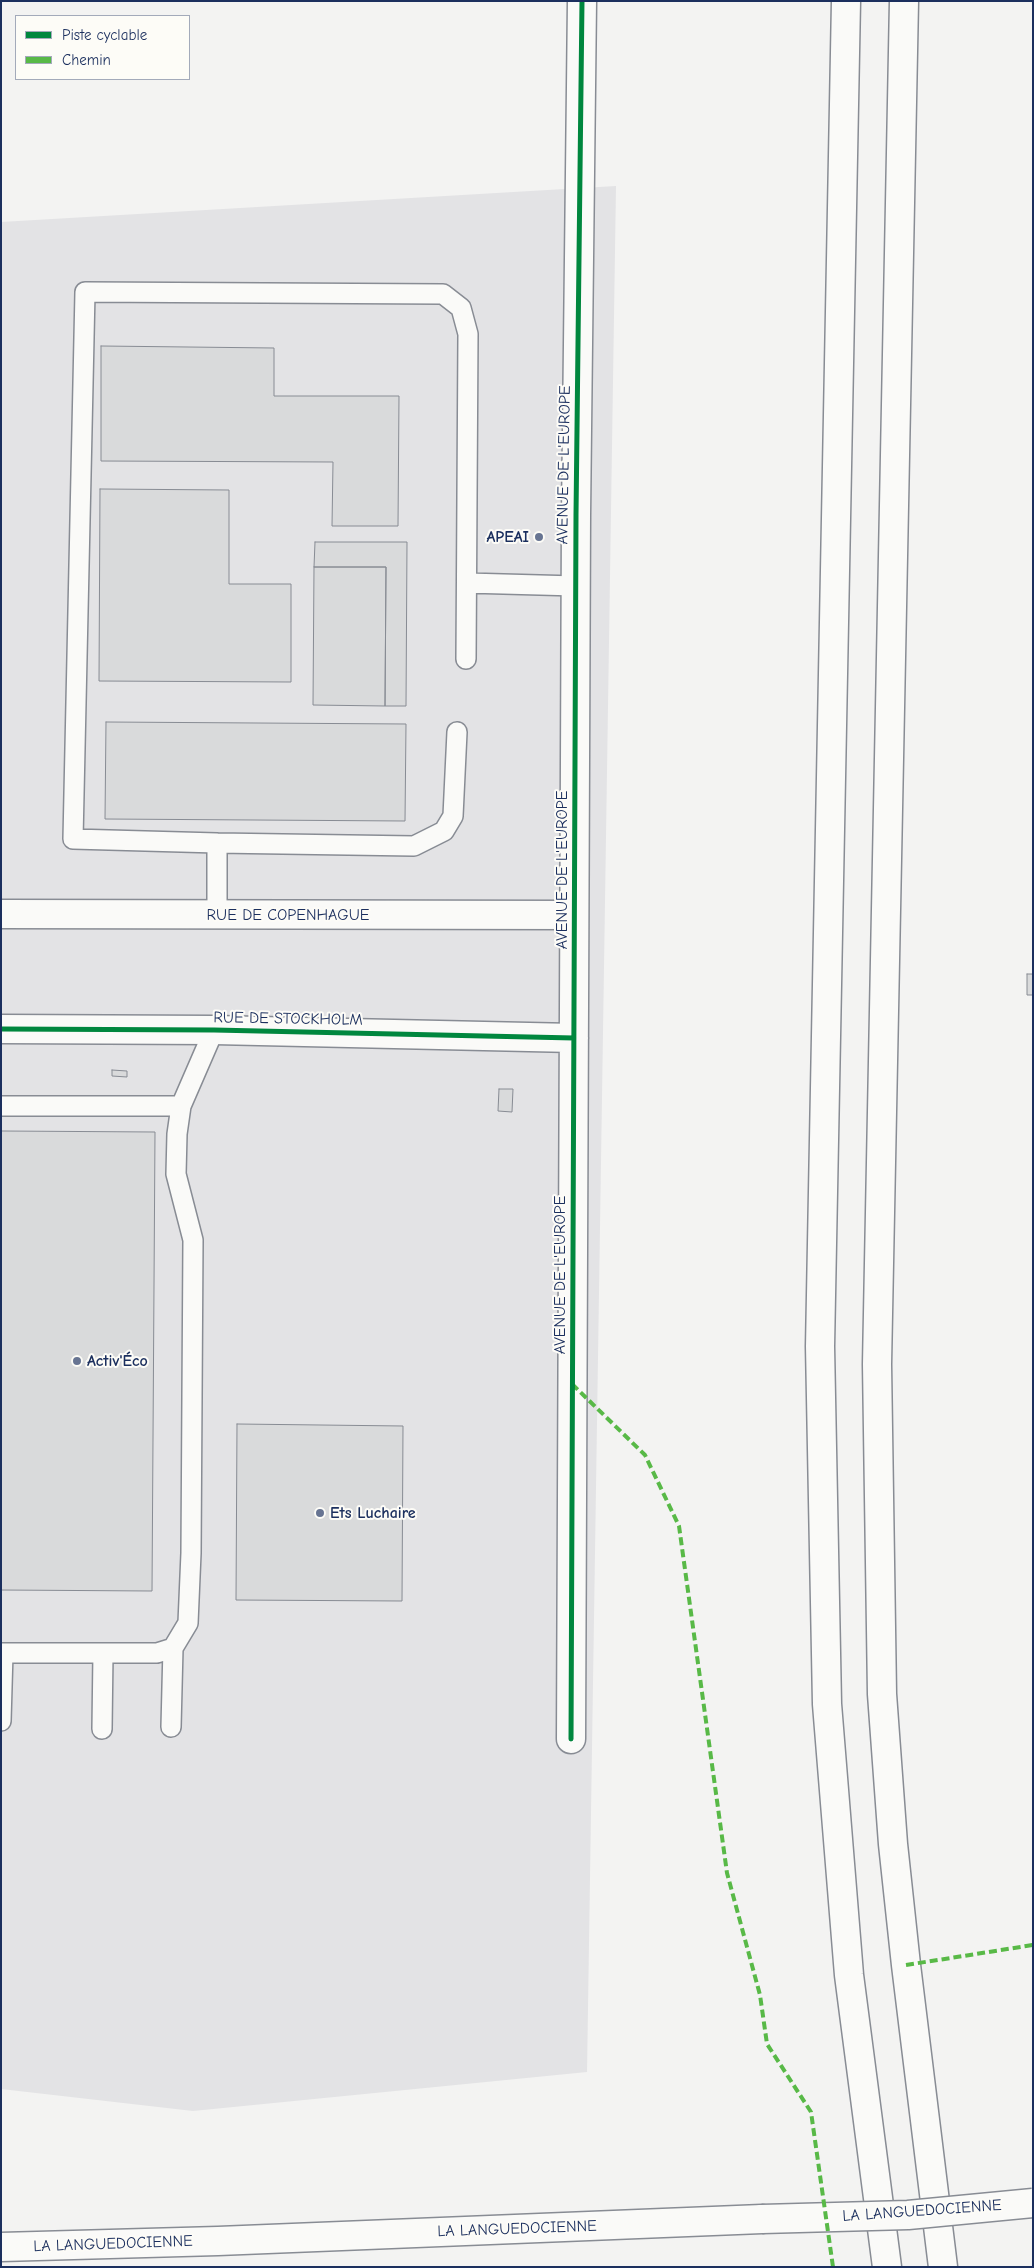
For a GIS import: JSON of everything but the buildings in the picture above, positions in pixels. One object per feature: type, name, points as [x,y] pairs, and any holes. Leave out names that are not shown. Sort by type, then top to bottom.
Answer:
[{"type":"main road","name":"AVENUE DE L'EUROPE","points":[[571,1739],[576,586],[582,1]]},
{"type":"main road","points":[[846,1],[820,1346],[827,1704],[849,1975],[887,2267]]},
{"type":"main road","points":[[904,1],[877,1354],[882,1694],[893,1844],[942,2267]]},
{"type":"main road","name":"RUE DE COPENHAGUE","points":[[1,914],[574,915]]},
{"type":"main road","name":"RUE DE STOCKHOLM","points":[[1,1030],[214,1030],[574,1038]]},
{"type":"main road","name":"LA LANGUEDOCIENNE","points":[[1,2247],[218,2241],[762,2219],[908,2215],[1033,2203]]},
{"type":"lane","points":[[458,732],[453,816],[444,831],[414,846],[73,839],[85,292],[443,294],[461,308],[468,334],[466,659]]},
{"type":"lane","points":[[467,583],[576,586]]},
{"type":"lane","points":[[217,843],[218,915]]},
{"type":"lane","points":[[172,1727],[173,1648],[188,1623],[191,1553],[193,1240],[176,1174],[177,1134],[181,1106],[214,1030]]},
{"type":"lane","points":[[1,1106],[181,1106]]},
{"type":"lane","points":[[1,1721],[2,1653],[157,1653],[173,1648]]},
{"type":"lane","points":[[102,1729],[103,1653]]},
{"type":"shaded area","points":[[616,186],[587,2072],[193,2111],[1,2089],[1,222]]},
{"type":"marked path","points":[[572,1384],[645,1455],[679,1526],[727,1873],[760,1995],[767,2044],[811,2112],[833,2267]]},
{"type":"marked path","points":[[906,1965],[1033,1945]]},
{"type":"cycle path","points":[[571,1739],[576,515],[582,1]]},
{"type":"cycle path","points":[[1,1029],[214,1030],[574,1038]]},
{"type":"place","name":"APEAI","points":[[539,537]]},
{"type":"place","name":"Activ'Éco","points":[[77,1361]]},
{"type":"place","name":"Ets Luchaire","points":[[320,1513]]}]
